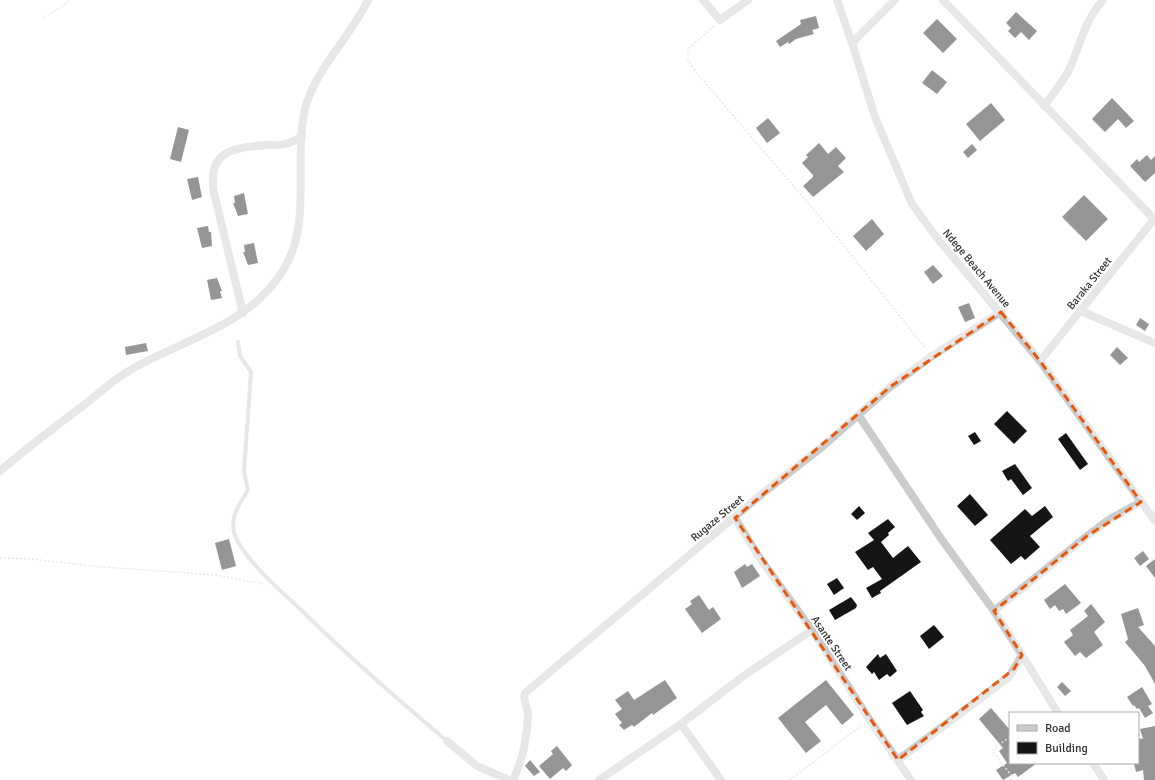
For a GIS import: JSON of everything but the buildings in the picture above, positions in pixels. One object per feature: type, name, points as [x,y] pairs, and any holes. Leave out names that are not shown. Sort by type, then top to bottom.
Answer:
[{"type":"street","points":[[0,471],[126,372],[233,320],[243,313],[264,295],[283,272],[296,241],[302,122],[314,87],[368,0]]},
{"type":"street","points":[[703,0],[720,20],[748,0]]},
{"type":"street","name":"Ndege Beach Avenue","points":[[837,0],[875,117],[912,204],[942,244],[1001,312],[1040,361],[1155,521]]},
{"type":"street","points":[[852,43],[895,0]]},
{"type":"street","points":[[943,0],[1044,106],[1155,218]]},
{"type":"street","points":[[1044,106],[1068,72],[1079,40],[1093,12],[1103,0]]},
{"type":"street","points":[[243,313],[214,193],[212,176],[214,167],[222,155],[237,148],[285,144],[302,136]]},
{"type":"street","name":"Baraka Street","points":[[1040,361],[1155,218]]},
{"type":"street","points":[[1081,311],[1155,343]]},
{"type":"street","name":"Rugaze Street","points":[[513,780],[522,753],[526,734],[528,713],[524,701],[525,693],[763,493],[858,416],[890,387],[932,356],[1001,312]]},
{"type":"street","points":[[858,416],[942,540],[994,611],[1057,712]]},
{"type":"street","points":[[994,611],[1087,536],[1110,519],[1141,502]]},
{"type":"street","name":"Asante Street","points":[[735,518],[781,589],[812,630],[869,719],[911,780]]},
{"type":"street","points":[[598,780],[681,724],[742,677],[812,630]]},
{"type":"street","points":[[898,760],[1009,676],[1022,655]]},
{"type":"street","points":[[681,724],[721,780]]},
{"type":"street","points":[[447,741],[477,766],[509,780]]},
{"type":"street","points":[[1093,764],[1104,780]]},
{"type":"lane","points":[[238,342],[240,356],[251,372],[244,471],[248,490],[235,511],[232,522],[237,540],[276,587],[337,645],[447,741]]},
{"type":"path","points":[[44,18],[71,0]]},
{"type":"path","points":[[720,20],[688,49],[688,60],[694,71],[836,237],[932,356]]},
{"type":"path","points":[[0,558],[32,559],[90,566],[215,575],[276,587]]},
{"type":"path","points":[[790,780],[869,719]]},
{"type":"path","points":[[1009,738],[994,748],[993,752],[1011,775],[1011,780]]},
{"type":"highlighted area","points":[[1001,312],[1040,361],[1141,502],[1087,536],[994,611],[1022,655],[1014,669],[898,760],[735,518],[890,387]]}]
